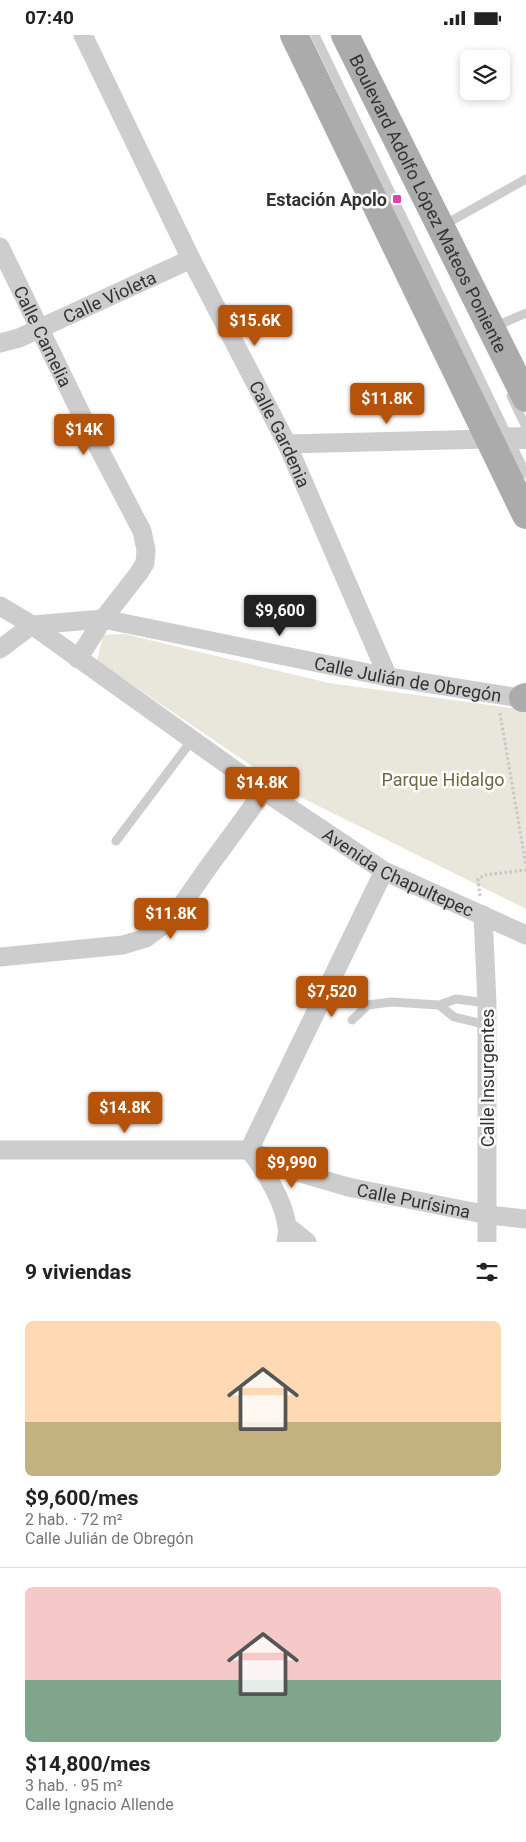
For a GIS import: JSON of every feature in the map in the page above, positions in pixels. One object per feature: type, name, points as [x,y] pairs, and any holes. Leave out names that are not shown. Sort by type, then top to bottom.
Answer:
[{"type":"main road","points":[[294,35],[512,436],[526,515]]},
{"type":"main road","name":"Boulevard Adolfo López Mateos Poniente","points":[[345,35],[491,328],[517,395]]},
{"type":"street","name":"Calle Gardenia","points":[[83,35],[190,259],[287,444],[388,677]]},
{"type":"street","name":"Calle Camelia","points":[[0,247],[85,422],[142,531],[146,551],[145,563],[139,573],[103,619],[78,659]]},
{"type":"street","name":"Calle Violeta","points":[[0,343],[19,338],[39,327],[190,259]]},
{"type":"street","points":[[287,444],[512,436]]},
{"type":"street","points":[[0,606],[32,625],[0,649]]},
{"type":"street","name":"Calle Julián de Obregón","points":[[32,625],[103,619],[388,677],[518,697]]},
{"type":"street","name":"Avenida Chapultepec","points":[[32,625],[264,791],[384,871],[526,935]]},
{"type":"street","points":[[0,957],[124,945],[146,938],[177,912],[264,791]]},
{"type":"street","points":[[249,1151],[384,871]]},
{"type":"street","name":"Calle Insurgentes","points":[[483,915],[487,1003],[487,1242]]},
{"type":"street","points":[[0,1150],[249,1151]]},
{"type":"street","points":[[249,1151],[264,1170],[279,1202],[287,1234],[308,1242]]},
{"type":"street","name":"Calle Purísima","points":[[249,1151],[300,1173],[348,1187],[488,1215],[526,1219]]},
{"type":"lane","points":[[315,35],[512,436],[526,474]]},
{"type":"lane","points":[[335,35],[352,71]]},
{"type":"lane","points":[[441,227],[526,179]]},
{"type":"lane","points":[[491,328],[526,313]]},
{"type":"lane","points":[[512,436],[517,395]]},
{"type":"lane","points":[[116,841],[192,739]]},
{"type":"lane","points":[[352,1020],[368,1005],[390,1003],[439,1005],[456,999],[487,1003]]},
{"type":"lane","points":[[439,1005],[454,1017],[487,1025]]},
{"type":"path","points":[[518,697],[526,866]]},
{"type":"path","points":[[483,915],[478,879],[484,875],[526,871]]},
{"type":"green space","name":"Parque Hidalgo","points":[[125,634],[329,683],[526,710],[526,909],[292,793],[97,661],[103,635]]},
{"type":"place","name":"Estación Apolo","points":[[397,199]]}]
